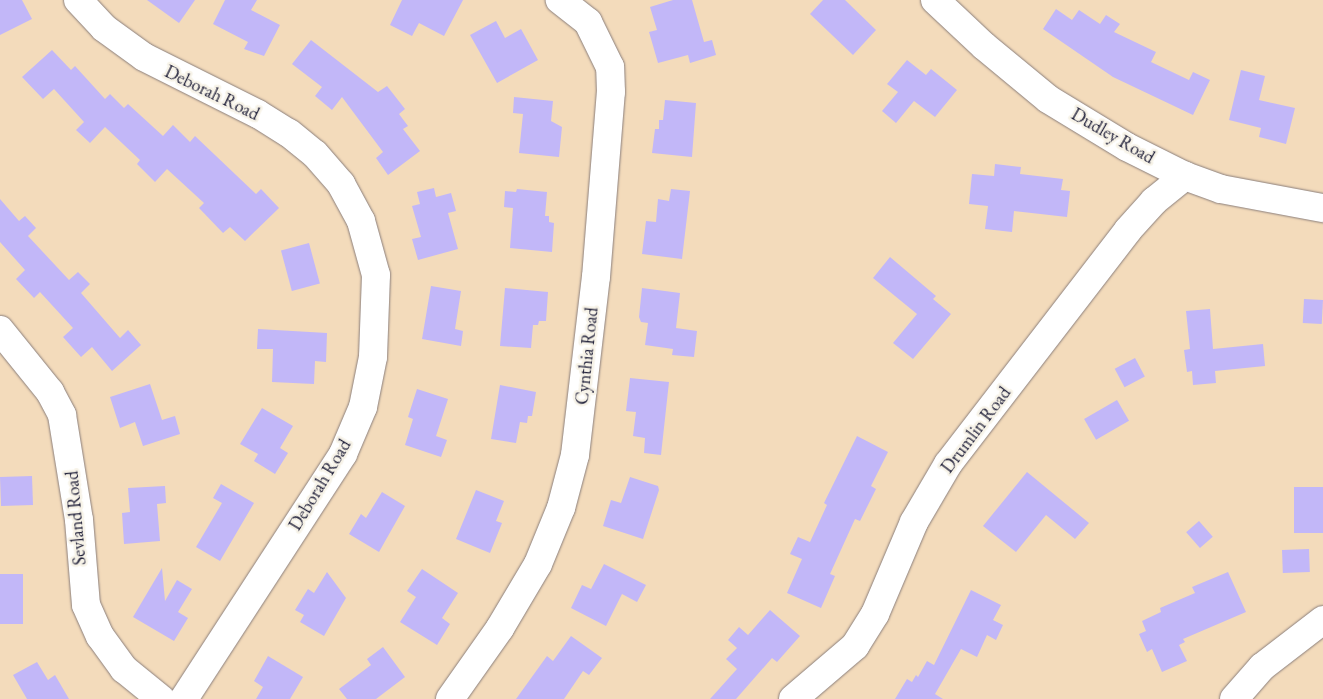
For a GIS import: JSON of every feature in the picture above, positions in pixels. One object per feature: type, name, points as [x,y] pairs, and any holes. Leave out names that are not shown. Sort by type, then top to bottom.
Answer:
[{"type":"street","name":"Deborah Road","points":[[78,0],[104,28],[144,57],[258,114],[289,133],[314,154],[341,184],[361,221],[376,275],[373,357],[363,407],[343,454],[184,699]]},
{"type":"street","name":"Cynthia Road","points":[[450,699],[475,667],[538,564],[561,508],[575,455],[596,276],[611,92],[610,67],[588,22],[560,0]]},
{"type":"street","name":"Dudley Road","points":[[935,0],[984,46],[1048,99],[1127,147],[1185,176],[1259,198],[1323,208]]},
{"type":"street","name":"Drumlin Road","points":[[793,699],[855,646],[875,614],[914,522],[948,464],[1128,230],[1154,201],[1185,176]]},
{"type":"street","name":"Sevland Road","points":[[0,330],[50,392],[62,415],[79,520],[86,604],[100,636],[124,669],[161,699]]},
{"type":"street","points":[[1234,699],[1262,667],[1323,620]]},
{"type":"building","points":[[0,0],[22,0],[32,19],[0,35]]},
{"type":"building","points":[[147,0],[195,0],[179,23]]},
{"type":"building","points":[[225,0],[257,0],[251,10],[280,25],[264,56],[244,49],[248,42],[213,24]]},
{"type":"building","points":[[402,0],[463,0],[444,36],[419,23],[412,36],[390,25]]},
{"type":"building","points":[[673,0],[692,0],[704,42],[712,40],[716,55],[690,63],[688,55],[658,63],[649,32],[657,30],[650,7]]},
{"type":"building","points":[[823,0],[845,0],[876,30],[853,55],[810,14]]},
{"type":"building","points":[[1056,9],[1072,20],[1079,10],[1100,24],[1106,15],[1120,24],[1114,32],[1156,52],[1151,62],[1189,80],[1193,72],[1210,80],[1193,115],[1113,77],[1043,29]]},
{"type":"building","points":[[496,21],[505,38],[521,29],[538,60],[497,83],[470,35]]},
{"type":"building","points":[[311,40],[378,92],[387,86],[405,109],[399,114],[408,126],[403,129],[420,151],[388,175],[376,158],[383,152],[342,97],[332,110],[315,96],[322,87],[292,64]]},
{"type":"building","points":[[52,50],[71,70],[75,66],[105,99],[110,94],[124,108],[128,104],[163,136],[173,125],[190,142],[195,136],[256,194],[261,189],[279,208],[245,241],[230,227],[223,233],[199,208],[204,203],[167,169],[155,182],[137,164],[140,160],[105,127],[90,143],[76,130],[84,122],[54,89],[43,99],[22,77]]},
{"type":"building","points":[[907,60],[926,75],[931,69],[957,90],[935,117],[914,101],[896,123],[882,111],[898,92],[887,84]]},
{"type":"building","points":[[1241,70],[1265,76],[1259,100],[1295,108],[1286,144],[1259,137],[1261,128],[1229,120]]},
{"type":"building","points":[[514,97],[553,101],[551,121],[562,127],[559,157],[519,153],[523,114],[513,113]]},
{"type":"building","points":[[665,100],[696,103],[692,157],[652,153],[655,129],[659,129],[659,120],[663,120]]},
{"type":"building","points":[[995,164],[1021,167],[1020,174],[1063,179],[1061,190],[1070,191],[1067,217],[1014,211],[1012,232],[985,229],[988,206],[969,204],[972,174],[994,176]]},
{"type":"building","points":[[434,188],[436,197],[451,193],[456,211],[448,213],[458,249],[418,260],[412,239],[421,237],[412,206],[420,204],[417,192]]},
{"type":"building","points":[[517,189],[547,192],[545,216],[549,216],[549,222],[554,223],[552,252],[510,248],[513,208],[504,207],[505,191],[516,192]]},
{"type":"building","points":[[671,189],[690,191],[682,259],[642,254],[646,221],[656,222],[658,199],[669,201]]},
{"type":"building","points":[[0,199],[19,221],[25,216],[36,228],[28,236],[69,280],[78,272],[90,284],[81,293],[120,338],[128,330],[141,345],[112,371],[92,347],[81,357],[63,337],[73,328],[40,292],[34,298],[16,279],[25,270],[0,242]]},
{"type":"building","points":[[309,243],[320,284],[292,291],[281,251]]},
{"type":"building","points":[[890,257],[936,296],[933,299],[951,314],[913,359],[893,343],[917,314],[873,278]]},
{"type":"building","points":[[431,286],[461,291],[455,329],[463,331],[461,346],[422,339]]},
{"type":"building","points":[[505,288],[548,292],[546,321],[539,321],[538,325],[533,325],[531,348],[500,346]]},
{"type":"building","points":[[642,288],[680,293],[676,328],[697,331],[694,357],[672,355],[673,349],[645,345],[648,323],[641,322],[639,317]]},
{"type":"building","points":[[1304,299],[1323,300],[1322,324],[1303,323]]},
{"type":"building","points":[[1210,309],[1213,349],[1263,344],[1265,366],[1215,371],[1216,383],[1193,385],[1192,371],[1187,372],[1184,350],[1190,349],[1186,311]]},
{"type":"building","points":[[258,329],[327,333],[326,362],[315,361],[314,384],[272,382],[273,349],[257,349]]},
{"type":"building","points":[[1135,358],[1145,377],[1125,387],[1115,369]]},
{"type":"building","points":[[630,378],[669,382],[661,455],[644,453],[645,438],[633,436],[636,412],[626,411]]},
{"type":"building","points":[[150,384],[162,420],[175,416],[180,434],[143,446],[135,422],[120,428],[110,397]]},
{"type":"building","points":[[500,385],[536,392],[532,416],[528,416],[527,423],[520,422],[516,443],[491,439]]},
{"type":"building","points":[[417,389],[448,399],[436,436],[447,440],[441,457],[405,445],[413,419],[408,417]]},
{"type":"building","points":[[1117,400],[1129,421],[1096,440],[1084,419]]},
{"type":"building","points":[[262,408],[293,426],[280,448],[288,453],[275,474],[254,461],[258,454],[240,444]]},
{"type":"building","points":[[857,436],[888,452],[871,486],[876,489],[860,521],[855,519],[830,574],[835,576],[821,608],[787,593],[802,559],[790,554],[798,537],[810,542],[827,505],[824,503]]},
{"type":"building","points":[[1027,472],[1089,523],[1075,539],[1046,515],[1016,552],[983,526]]},
{"type":"building","points":[[32,476],[33,505],[1,506],[0,477]]},
{"type":"building","points":[[630,477],[658,486],[659,490],[643,539],[603,526],[611,500],[621,503]]},
{"type":"building","points":[[221,484],[254,503],[220,561],[196,547],[222,503],[213,498]]},
{"type":"building","points":[[165,486],[166,503],[157,504],[160,541],[124,544],[122,513],[130,512],[128,488]]},
{"type":"building","points":[[1294,487],[1323,487],[1323,533],[1294,533]]},
{"type":"building","points":[[476,490],[504,501],[496,521],[502,523],[490,553],[456,539]]},
{"type":"building","points":[[382,492],[405,506],[379,552],[349,534],[361,514],[366,518]]},
{"type":"building","points":[[1199,521],[1213,537],[1200,548],[1186,532]]},
{"type":"building","points":[[1309,549],[1310,572],[1283,573],[1282,550]]},
{"type":"building","points":[[604,564],[646,585],[637,602],[622,594],[606,626],[571,608],[582,585],[591,589]]},
{"type":"building","points":[[162,568],[165,601],[177,580],[192,589],[178,612],[188,618],[174,641],[133,617]]},
{"type":"building","points":[[422,569],[458,593],[442,618],[450,624],[437,645],[400,622],[416,597],[407,591]]},
{"type":"building","points":[[327,572],[346,598],[324,636],[300,622],[304,615],[295,610],[308,589],[314,593]]},
{"type":"building","points":[[1228,572],[1246,612],[1183,639],[1185,642],[1179,645],[1187,661],[1162,672],[1152,649],[1147,652],[1139,634],[1146,631],[1142,621],[1161,612],[1160,608],[1195,593],[1192,587]]},
{"type":"building","points":[[0,574],[23,574],[23,624],[0,624]]},
{"type":"building","points":[[971,590],[1001,605],[993,620],[1003,625],[996,640],[987,635],[977,657],[961,649],[935,694],[943,699],[895,699],[907,679],[912,682],[916,675],[918,677],[927,661],[934,665]]},
{"type":"building","points":[[770,610],[800,636],[777,662],[772,658],[736,699],[710,699],[737,669],[726,659],[737,648],[728,640],[739,627],[748,635]]},
{"type":"building","points":[[571,636],[602,658],[589,675],[583,671],[564,699],[516,699],[547,656],[553,661]]},
{"type":"building","points":[[383,647],[405,677],[376,699],[347,699],[339,689],[371,665],[367,659]]},
{"type":"building","points":[[268,656],[303,677],[290,699],[256,699],[263,687],[254,681]]},
{"type":"building","points":[[37,662],[48,680],[55,675],[69,699],[27,699],[13,675]]}]
